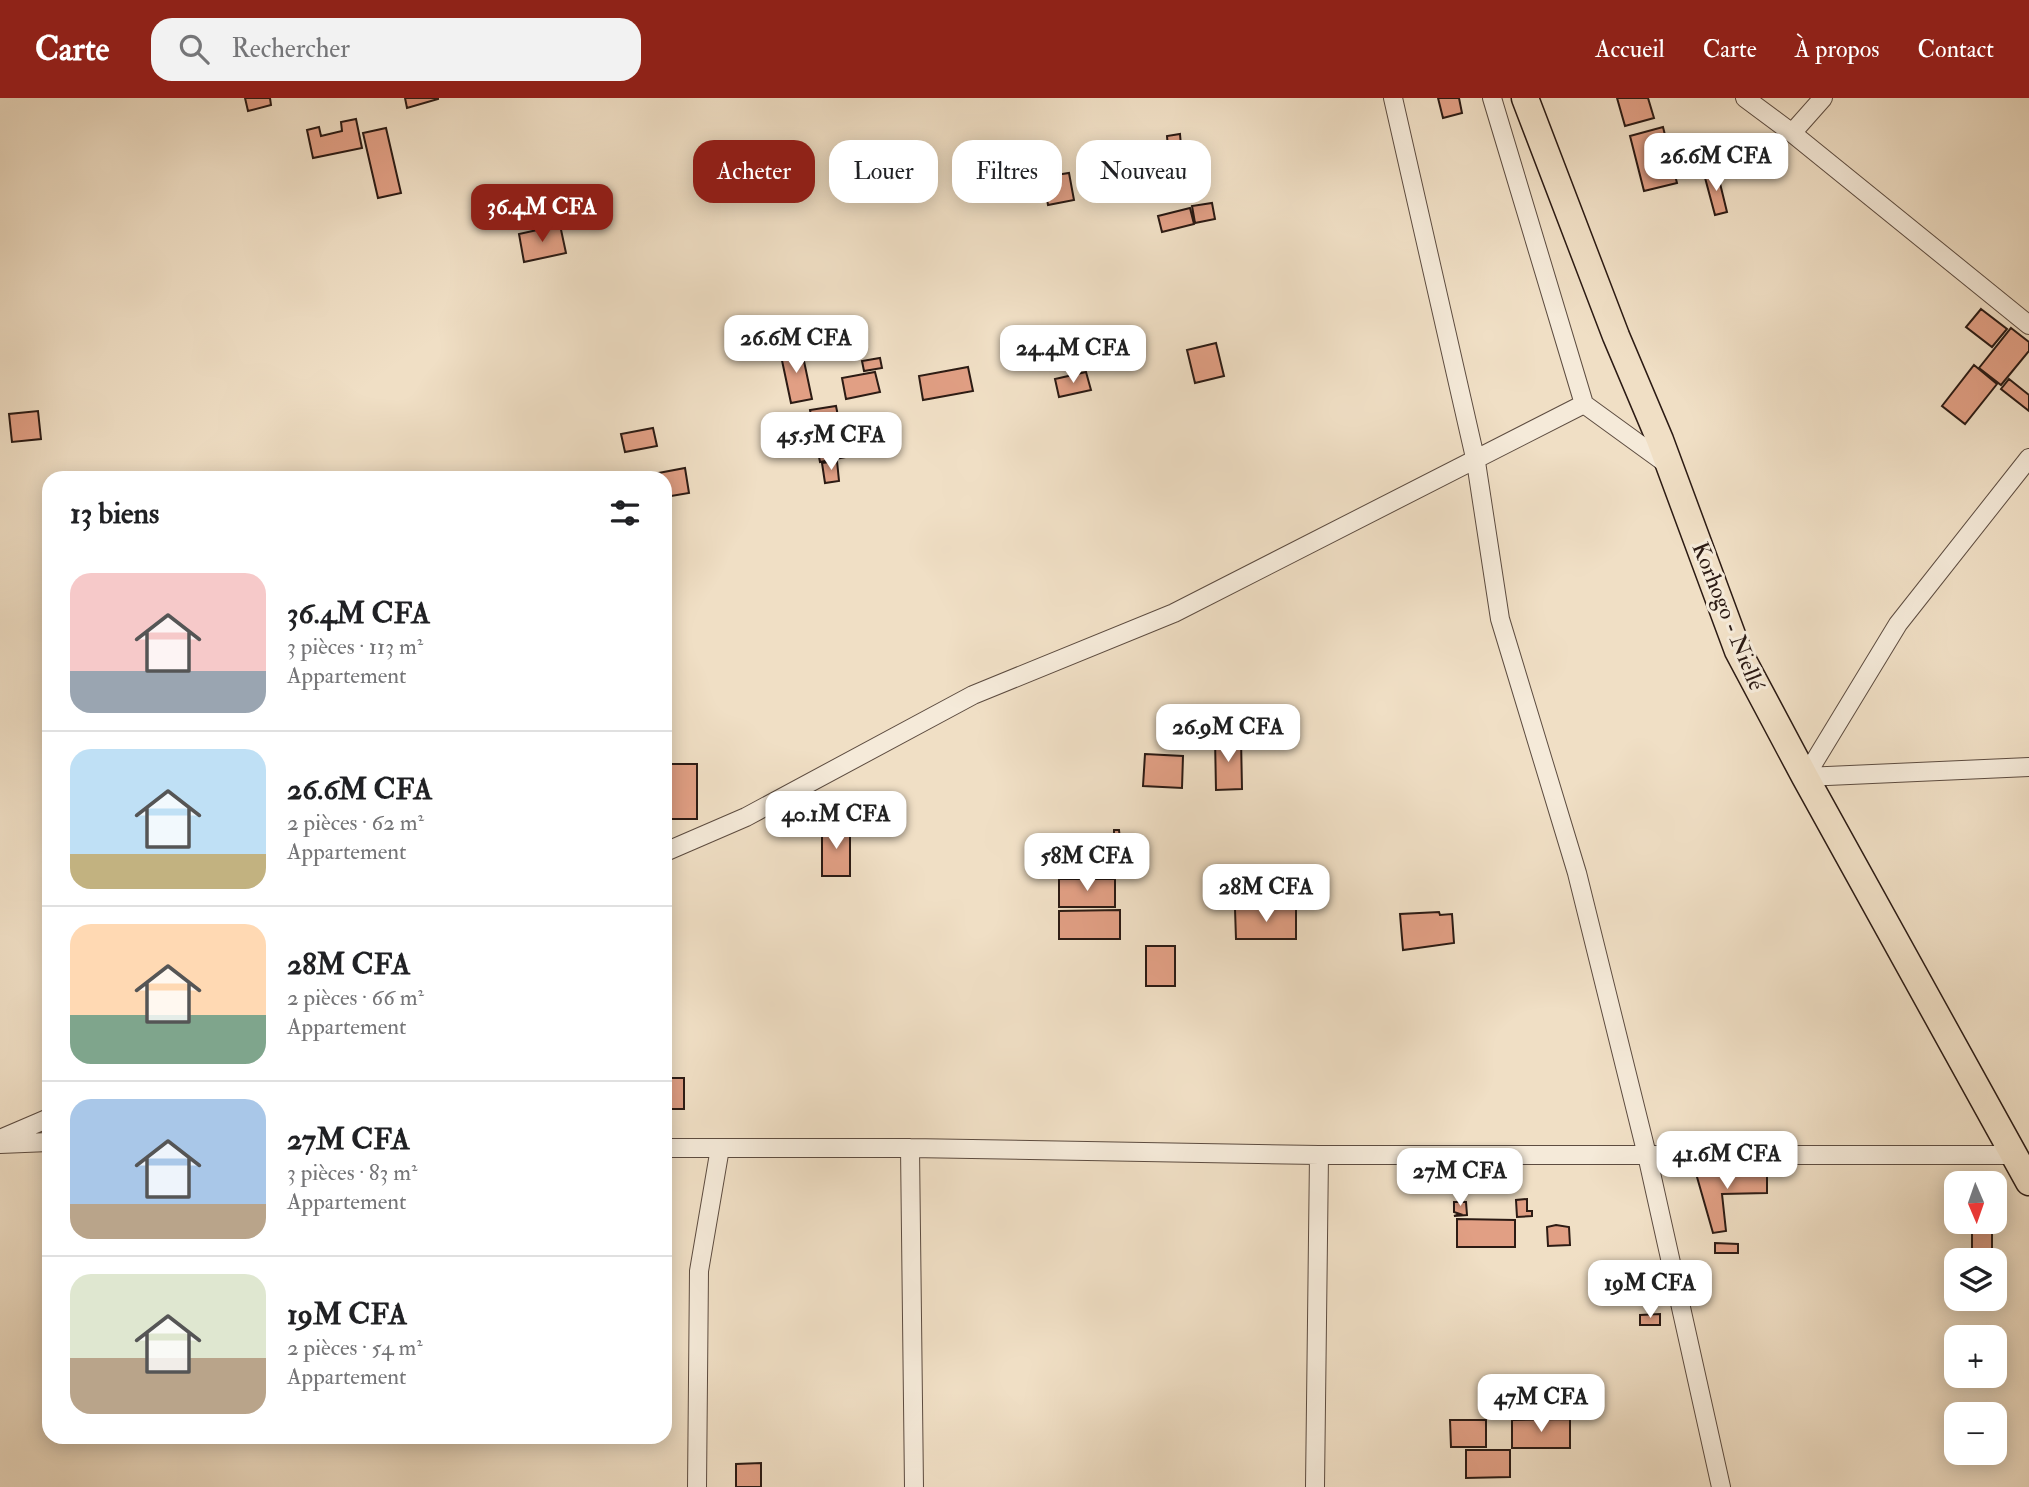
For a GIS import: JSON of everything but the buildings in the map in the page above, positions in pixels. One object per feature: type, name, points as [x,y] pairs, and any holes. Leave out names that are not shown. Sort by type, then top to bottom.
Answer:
[{"type":"main road","name":"Korhogo - Niellé","points":[[1524,98],[1616,336],[1670,466],[1738,651],[2029,1182]]},
{"type":"street","points":[[1393,98],[1476,462],[1500,619],[1577,873],[1647,1155],[1721,1487]]},
{"type":"street","points":[[1492,98],[1584,404],[1670,466]]},
{"type":"street","points":[[1745,98],[1793,133],[2029,325]]},
{"type":"street","points":[[1793,133],[1824,98]]},
{"type":"street","points":[[672,849],[746,817],[973,695],[1174,613],[1476,462],[1584,404]]},
{"type":"street","points":[[1805,777],[1898,624],[2029,458]]},
{"type":"street","points":[[1805,777],[2029,768]]},
{"type":"street","points":[[0,1141],[42,1121]]},
{"type":"street","points":[[0,1141],[42,1142]]},
{"type":"street","points":[[672,1148],[910,1148],[1319,1155],[2014,1155]]},
{"type":"street","points":[[696,1487],[699,1271],[720,1148]]},
{"type":"street","points":[[910,1148],[914,1487]]},
{"type":"street","points":[[1315,1487],[1319,1155]]}]
